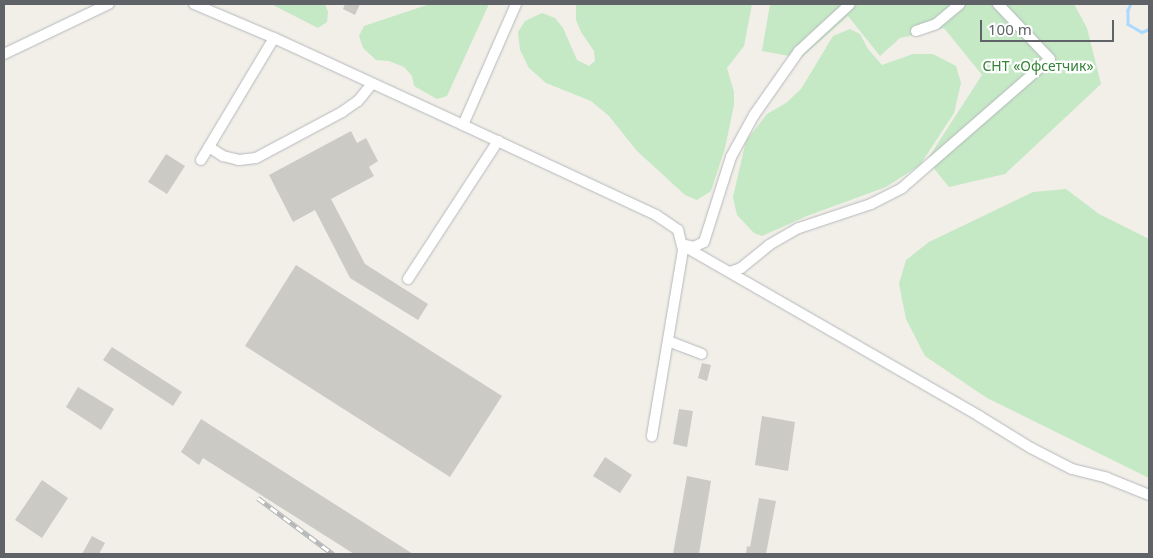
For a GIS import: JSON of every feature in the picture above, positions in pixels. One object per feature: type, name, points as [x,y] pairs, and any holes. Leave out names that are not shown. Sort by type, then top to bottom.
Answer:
[{"type":"street","points":[[4,54],[109,4]]},
{"type":"street","points":[[194,4],[274,38],[463,124],[662,218],[678,230],[682,245],[652,436]]},
{"type":"street","points":[[463,124],[516,4]]},
{"type":"street","points":[[682,245],[694,247],[704,242],[731,157],[754,115],[799,51],[850,4]]},
{"type":"street","points":[[916,31],[936,24],[960,4]]},
{"type":"street","points":[[730,272],[741,268],[769,245],[799,228],[871,204],[902,188],[1050,59],[998,4]]},
{"type":"street","points":[[201,160],[274,38]]},
{"type":"street","points":[[209,147],[223,156],[239,160],[256,158],[342,112],[358,101],[372,84]]},
{"type":"street","points":[[408,279],[498,141]]},
{"type":"street","points":[[682,245],[979,416],[1031,448],[1072,469],[1107,478],[1149,495]]},
{"type":"street","points":[[668,341],[702,354]]},
{"type":"green space","points":[[271,4],[325,4],[328,12],[327,22],[318,28]]},
{"type":"green space","points":[[430,4],[489,4],[447,96],[437,99],[414,86],[412,76],[404,67],[389,61],[376,60],[363,48],[359,36],[364,26]]},
{"type":"green space","points":[[576,4],[752,4],[744,46],[727,68],[734,92],[734,105],[725,148],[711,191],[697,200],[685,195],[637,151],[609,116],[591,101],[546,83],[529,68],[520,50],[518,32],[525,21],[542,13],[555,18],[563,28],[577,60],[589,66],[595,61],[594,51],[581,32],[576,20]]},
{"type":"green space","name":"СНТ «Офсетчик»","points":[[770,4],[1074,4],[1087,28],[1101,84],[1005,174],[949,187],[927,160],[982,75],[944,28],[900,38],[880,56],[848,16],[801,58],[762,51]]},
{"type":"green space","points":[[850,29],[860,34],[868,49],[882,65],[913,54],[933,54],[956,66],[961,83],[954,113],[920,165],[886,187],[807,216],[762,236],[754,233],[737,215],[733,197],[746,141],[767,114],[786,103],[801,89],[833,36]]},
{"type":"green space","points":[[1066,189],[1099,214],[1149,239],[1149,478],[987,398],[925,356],[906,319],[899,284],[906,260],[929,242],[1033,192]]},
{"type":"building","points":[[345,4],[360,4],[355,15],[343,9]]},
{"type":"building","points":[[351,131],[357,143],[366,138],[378,161],[369,167],[374,176],[331,199],[365,264],[428,304],[418,320],[350,278],[315,210],[293,222],[269,175]]},
{"type":"building","points":[[166,154],[185,166],[167,194],[148,182]]},
{"type":"building","points":[[296,265],[502,396],[450,477],[245,346]]},
{"type":"building","points":[[112,347],[182,392],[173,406],[103,360]]},
{"type":"building","points":[[702,363],[711,365],[707,381],[698,378]]},
{"type":"building","points":[[78,387],[114,409],[101,430],[66,407]]},
{"type":"building","points":[[679,409],[693,411],[687,447],[673,444]]},
{"type":"building","points":[[762,416],[795,422],[788,471],[755,465]]},
{"type":"building","points":[[201,419],[413,554],[354,554],[203,458],[199,465],[181,452]]},
{"type":"building","points":[[605,457],[632,475],[620,493],[593,476]]},
{"type":"building","points":[[687,476],[711,481],[699,554],[673,554]]},
{"type":"building","points":[[42,480],[68,498],[42,538],[15,520]]},
{"type":"building","points":[[759,498],[776,501],[766,554],[746,554],[747,546],[750,547]]},
{"type":"building","points":[[92,536],[105,543],[99,554],[82,554]]},
{"type":"waterway","points":[[1131,4],[1128,10],[1128,24],[1142,32],[1149,29]]},
{"type":"railway","points":[[258,498],[333,554]]}]
